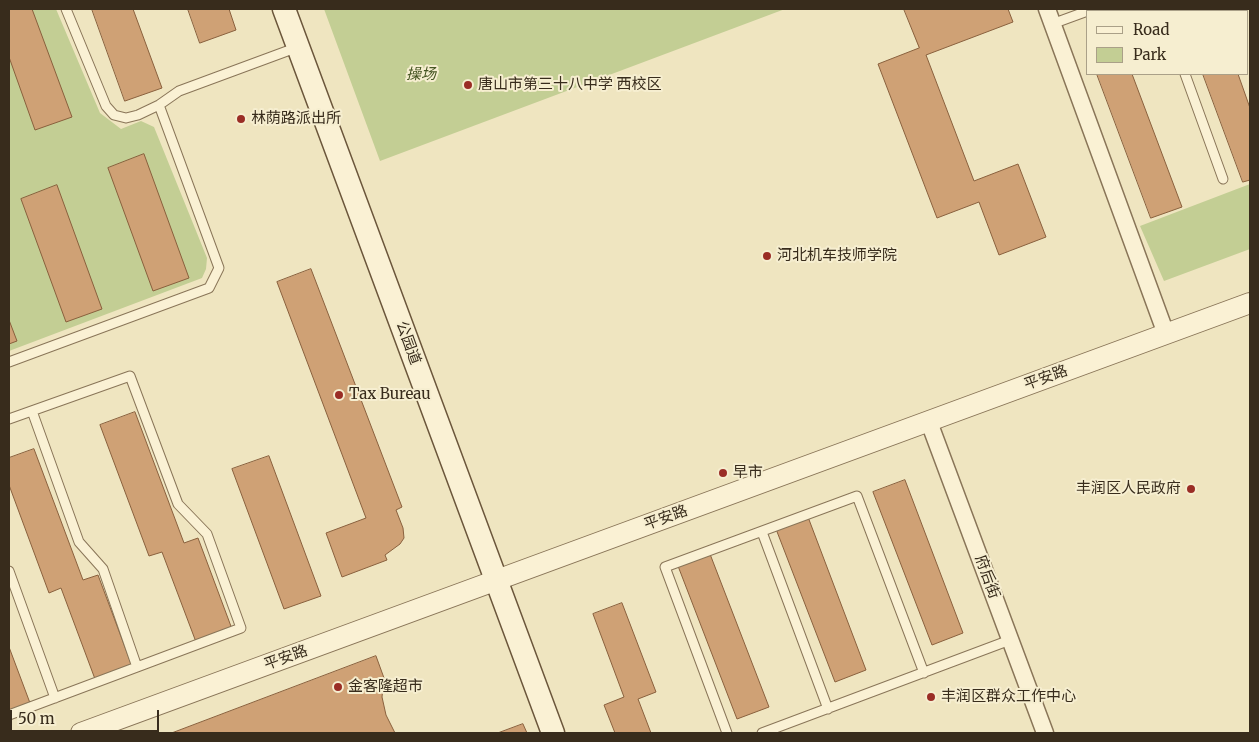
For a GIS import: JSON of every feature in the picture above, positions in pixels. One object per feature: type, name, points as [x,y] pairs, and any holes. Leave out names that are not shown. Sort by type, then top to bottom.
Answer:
[{"type":"main road","name":"公园道","points":[[284,9],[553,733]]},
{"type":"street","points":[[1050,16],[1166,334]]},
{"type":"street","name":"平安路","points":[[81,733],[1250,303]]},
{"type":"street","name":"府后街","points":[[929,422],[1045,733]]},
{"type":"lane","points":[[66,9],[106,106],[114,115],[126,118],[138,115],[159,105],[179,91],[298,48]]},
{"type":"lane","points":[[1050,16],[1086,10]]},
{"type":"lane","points":[[1185,75],[1224,179]]},
{"type":"lane","points":[[9,362],[209,288],[219,268],[159,105]]},
{"type":"lane","points":[[9,419],[130,376],[178,504],[207,534],[241,628],[9,715]]},
{"type":"lane","points":[[32,411],[79,542],[103,569],[137,667]]},
{"type":"lane","points":[[727,733],[665,567],[857,496],[924,673]]},
{"type":"lane","points":[[762,532],[828,709]]},
{"type":"lane","points":[[9,572],[54,698]]},
{"type":"lane","points":[[762,733],[780,730],[828,709],[1010,640]]},
{"type":"green space","points":[[9,9],[56,9],[100,113],[121,129],[141,121],[154,127],[207,258],[206,269],[202,278],[9,351]]},
{"type":"green space","name":"操场","points":[[324,9],[785,9],[380,161]]},
{"type":"green space","points":[[1250,184],[1250,249],[1164,281],[1140,226]]},
{"type":"building","points":[[9,9],[32,9],[72,117],[35,130],[9,57]]},
{"type":"building","points":[[92,9],[133,9],[162,88],[125,101]]},
{"type":"building","points":[[188,9],[229,9],[236,30],[200,43]]},
{"type":"building","points":[[904,9],[1008,9],[1013,22],[926,55],[974,181],[1018,164],[1046,237],[999,255],[979,202],[937,218],[878,64],[919,48]]},
{"type":"building","points":[[1213,9],[1214,10],[1179,10]]},
{"type":"building","points":[[1097,75],[1132,75],[1182,207],[1151,218]]},
{"type":"building","points":[[1203,75],[1238,75],[1250,108],[1250,180],[1243,182]]},
{"type":"building","points":[[144,154],[189,278],[153,291],[108,168]]},
{"type":"building","points":[[57,185],[102,309],[66,322],[21,199]]},
{"type":"building","name":"Tax Bureau","points":[[311,269],[402,507],[396,510],[403,528],[404,538],[400,544],[385,555],[387,560],[342,577],[326,533],[366,518],[277,282]]},
{"type":"building","points":[[9,320],[17,341],[9,344]]},
{"type":"building","points":[[135,412],[184,543],[198,538],[232,629],[196,642],[162,552],[149,556],[100,425]]},
{"type":"building","points":[[34,449],[83,580],[98,575],[132,666],[95,679],[61,588],[49,593],[9,485],[9,458]]},
{"type":"building","points":[[269,456],[321,596],[284,609],[232,469]]},
{"type":"building","points":[[905,480],[963,633],[932,645],[873,492]]},
{"type":"building","points":[[808,517],[866,670],[835,682],[776,529]]},
{"type":"building","points":[[710,554],[769,707],[737,719],[678,566]]},
{"type":"building","points":[[622,603],[656,692],[638,699],[651,733],[615,733],[604,705],[624,697],[593,614]]},
{"type":"building","points":[[9,647],[30,703],[9,711]]},
{"type":"building","name":"金客隆超市","points":[[376,656],[384,678],[382,697],[386,715],[395,733],[172,733]]},
{"type":"building","points":[[523,724],[527,733],[498,733]]},
{"type":"place","name":"唐山市第三十八中学 西校区","points":[[468,85]]},
{"type":"place","name":"林荫路派出所","points":[[241,119]]},
{"type":"place","name":"河北机车技师学院","points":[[767,256]]},
{"type":"place","name":"Tax Bureau","points":[[339,395]]},
{"type":"place","name":"早市","points":[[723,473]]},
{"type":"place","name":"丰润区人民政府","points":[[1191,489]]},
{"type":"place","name":"金客隆超市","points":[[338,687]]},
{"type":"place","name":"丰润区群众工作中心","points":[[931,697]]}]
